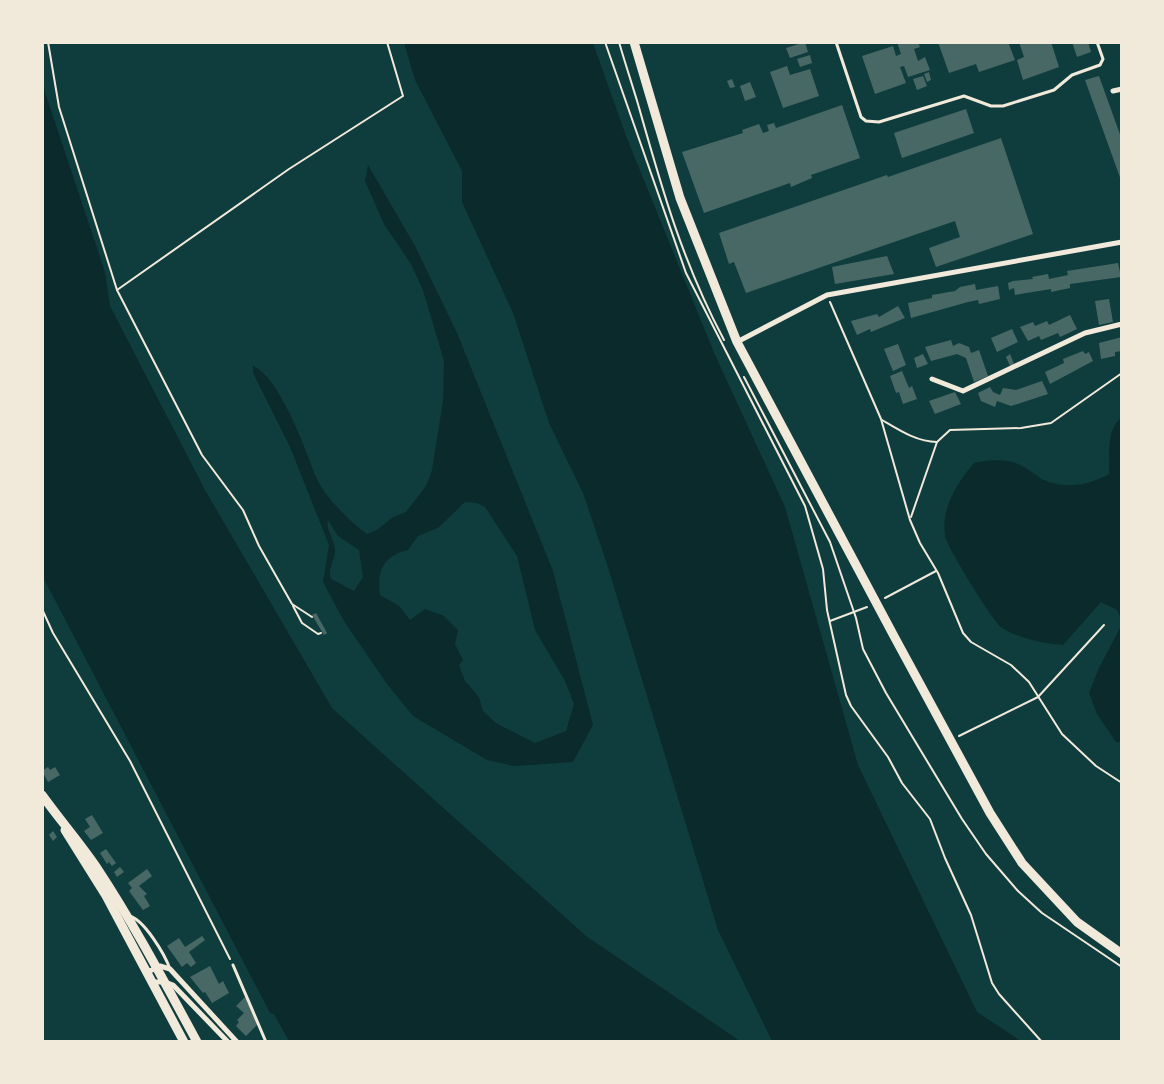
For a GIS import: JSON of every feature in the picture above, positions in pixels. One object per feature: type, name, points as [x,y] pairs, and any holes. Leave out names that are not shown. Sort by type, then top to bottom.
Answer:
[{"type":"main road","points":[[634,42],[680,198],[737,342],[950,740],[990,812],[1022,863],[1077,922],[1122,954]]},
{"type":"main road","points":[[42,795],[77,839],[127,916],[169,984],[197,1042]]},
{"type":"main road","points":[[51,806],[105,894],[184,1042]]},
{"type":"street","points":[[1113,91],[1122,89]]},
{"type":"street","points":[[737,342],[826,295],[1122,242]]},
{"type":"street","points":[[932,379],[963,391],[1085,333],[1122,324]]},
{"type":"street","points":[[146,973],[162,966],[170,969],[237,1042]]},
{"type":"street","points":[[151,982],[169,984],[178,981],[178,977]]},
{"type":"street","points":[[169,984],[182,993],[228,1042]]},
{"type":"street","points":[[177,1004],[182,993],[188,988]]},
{"type":"lane","points":[[836,42],[861,117],[866,121],[880,122],[964,96],[991,106],[1003,106],[1054,90],[1072,75],[1100,65],[1103,59],[1097,42]]},
{"type":"lane","points":[[127,916],[133,917],[143,926],[166,957],[170,969]]},
{"type":"lane","points":[[233,965],[266,1042]]},
{"type":"path","points":[[48,42],[59,107],[117,290],[202,455],[243,510],[259,546],[302,623],[318,634],[321,633]]},
{"type":"path","points":[[117,290],[297,164],[403,96],[387,42]]},
{"type":"path","points":[[605,42],[686,273],[805,506],[823,569],[827,610],[846,695],[851,706],[884,750],[902,783],[930,819],[945,858],[971,915],[992,982],[999,994],[1042,1042]]},
{"type":"path","points":[[826,295],[881,419],[910,520],[920,543],[938,573],[963,633],[971,642],[1011,665],[1029,682],[1062,734],[1096,766],[1122,783]]},
{"type":"path","points":[[910,520],[937,442],[950,430],[1021,428],[1051,423],[1122,373]]},
{"type":"path","points":[[881,419],[910,436],[929,442],[937,442]]},
{"type":"path","points":[[292,604],[312,617]]},
{"type":"path","points":[[42,608],[53,633],[130,761],[233,965]]},
{"type":"path","points":[[950,740],[1012,712],[1038,697],[1104,625]]},
{"type":"water","points":[[404,43],[593,43],[626,136],[715,355],[785,507],[858,765],[977,1012],[1021,1041],[772,1041],[718,930],[607,564],[583,493],[549,423],[513,313],[462,202],[462,171],[415,80]]},
{"type":"water","points":[[42,83],[105,272],[110,306],[205,490],[332,708],[586,936],[740,1041],[289,1041],[274,1014],[270,1013],[43,577]]},
{"type":"water","points":[[368,165],[415,246],[457,333],[553,571],[593,725],[573,762],[514,766],[487,760],[413,716],[387,684],[344,621],[323,582],[329,545],[290,447],[253,373],[253,366],[273,384],[282,399],[299,433],[316,477],[325,492],[353,523],[367,534],[377,530],[393,517],[406,512],[426,486],[432,470],[443,401],[444,361],[423,290],[411,264],[384,224],[365,181]],"holes":[[[465,502],[477,503],[485,507],[517,556],[535,630],[565,681],[574,704],[566,731],[535,743],[496,723],[483,711],[479,697],[465,681],[459,665],[463,660],[455,644],[458,630],[444,616],[425,609],[410,620],[399,606],[380,595],[379,579],[383,566],[387,561],[392,556],[408,550],[418,536],[438,528]],[[328,520],[338,536],[359,550],[363,577],[354,591],[331,579],[330,571],[335,551],[327,523]]]},
{"type":"water","points":[[1121,418],[1121,619],[1117,610],[1101,602],[1063,645],[1031,640],[1007,631],[996,622],[980,598],[953,554],[945,536],[945,516],[956,488],[974,463],[991,460],[1015,463],[1045,481],[1057,484],[1088,483],[1102,478],[1109,474],[1111,436],[1116,423]]},
{"type":"water","points":[[1121,626],[1122,742],[1116,742],[1097,714],[1089,693],[1099,668]]},
{"type":"building","points":[[805,42],[808,52],[790,58],[786,48]]},
{"type":"building","points":[[897,42],[918,42],[920,47],[914,49],[918,61],[925,57],[930,70],[908,77],[904,66],[900,67],[906,83],[875,94],[862,56],[893,46],[896,56],[901,54]]},
{"type":"building","points":[[938,42],[1008,42],[1015,60],[979,72],[976,64],[949,73]]},
{"type":"building","points":[[1019,42],[1051,42],[1059,67],[1023,80],[1017,60],[1024,57]]},
{"type":"building","points":[[1072,42],[1088,42],[1091,52],[1077,57]]},
{"type":"building","points":[[810,55],[812,63],[800,67],[797,59]]},
{"type":"building","points":[[787,66],[790,75],[810,69],[819,96],[783,108],[770,72]]},
{"type":"building","points":[[929,72],[931,80],[927,82],[924,74]]},
{"type":"building","points":[[923,76],[927,86],[917,90],[913,79]]},
{"type":"building","points":[[1099,76],[1122,140],[1122,183],[1085,80]]},
{"type":"building","points":[[732,79],[735,87],[730,88],[727,81]]},
{"type":"building","points":[[750,82],[756,97],[745,101],[740,86]]},
{"type":"building","points":[[842,105],[860,158],[811,175],[812,178],[791,187],[790,183],[704,213],[682,152],[743,133],[742,130],[759,124],[763,133],[769,131],[767,125],[774,123],[776,128]]},
{"type":"building","points":[[966,109],[974,133],[902,158],[894,133]]},
{"type":"building","points":[[1001,138],[1033,234],[936,267],[929,248],[960,237],[955,221],[746,293],[734,262],[729,264],[719,233]]},
{"type":"building","points":[[887,256],[894,274],[835,284],[832,267]]},
{"type":"building","points":[[1118,263],[1121,277],[1070,284],[1070,288],[1051,292],[1051,289],[1015,295],[1014,288],[1009,290],[1008,283],[1013,281],[1033,279],[1032,277],[1048,274],[1049,279],[1068,275],[1067,271]]},
{"type":"building","points":[[975,284],[976,290],[998,286],[1000,299],[979,304],[978,300],[968,302],[911,318],[908,303],[932,298],[932,295],[955,291],[960,287]]},
{"type":"building","points":[[1109,299],[1113,322],[1099,325],[1095,301]]},
{"type":"building","points":[[898,306],[905,318],[871,332],[870,329],[857,335],[851,321],[877,314],[879,317]]},
{"type":"building","points":[[1070,315],[1077,329],[1060,337],[1058,333],[1041,340],[1039,336],[1028,341],[1020,327],[1033,322],[1035,326],[1047,321],[1049,325]]},
{"type":"building","points":[[1012,329],[1018,342],[997,352],[991,338]]},
{"type":"building","points":[[1122,337],[1122,351],[1115,352],[1115,356],[1101,359],[1099,343]]},
{"type":"building","points":[[951,340],[953,346],[959,343],[969,347],[971,353],[979,350],[988,376],[974,382],[966,358],[957,354],[931,361],[925,347]]},
{"type":"building","points":[[898,344],[906,365],[893,371],[884,349]]},
{"type":"building","points":[[1083,351],[1085,354],[1089,352],[1093,361],[1050,384],[1045,372],[1064,363],[1063,359]]},
{"type":"building","points":[[923,354],[928,364],[917,368],[914,358]]},
{"type":"building","points":[[1010,354],[1014,364],[1010,366],[1006,357]]},
{"type":"building","points":[[902,371],[909,388],[912,386],[917,399],[903,404],[899,392],[896,393],[890,376]]},
{"type":"building","points":[[1042,381],[1048,394],[1011,406],[997,401],[995,407],[981,401],[978,393],[990,387],[993,392],[1000,395],[1003,388],[1016,390]]},
{"type":"building","points":[[955,392],[961,404],[935,414],[929,401]]},
{"type":"building","points":[[316,613],[327,633],[324,635],[312,615]]},
{"type":"building","points":[[48,767],[50,770],[55,767],[60,775],[48,782],[42,771]]},
{"type":"building","points":[[92,815],[103,833],[91,840],[84,831],[90,827],[85,819]]},
{"type":"building","points":[[53,831],[57,837],[53,841],[49,835]]},
{"type":"building","points":[[106,849],[116,863],[112,866],[109,862],[107,864],[100,853]]},
{"type":"building","points":[[120,867],[124,872],[117,877],[114,872]]},
{"type":"building","points":[[147,869],[152,876],[139,886],[147,894],[144,896],[150,906],[143,910],[129,891],[132,888],[128,883]]},
{"type":"building","points":[[202,936],[205,940],[189,952],[196,963],[191,967],[187,963],[182,967],[167,946],[179,938],[185,947]]},
{"type":"building","points":[[210,966],[219,984],[223,981],[229,993],[212,1003],[205,992],[203,993],[190,977]]},
{"type":"building","points":[[245,997],[258,1024],[246,1036],[236,1026],[239,1022],[237,1020],[244,1013],[236,1006]]}]
